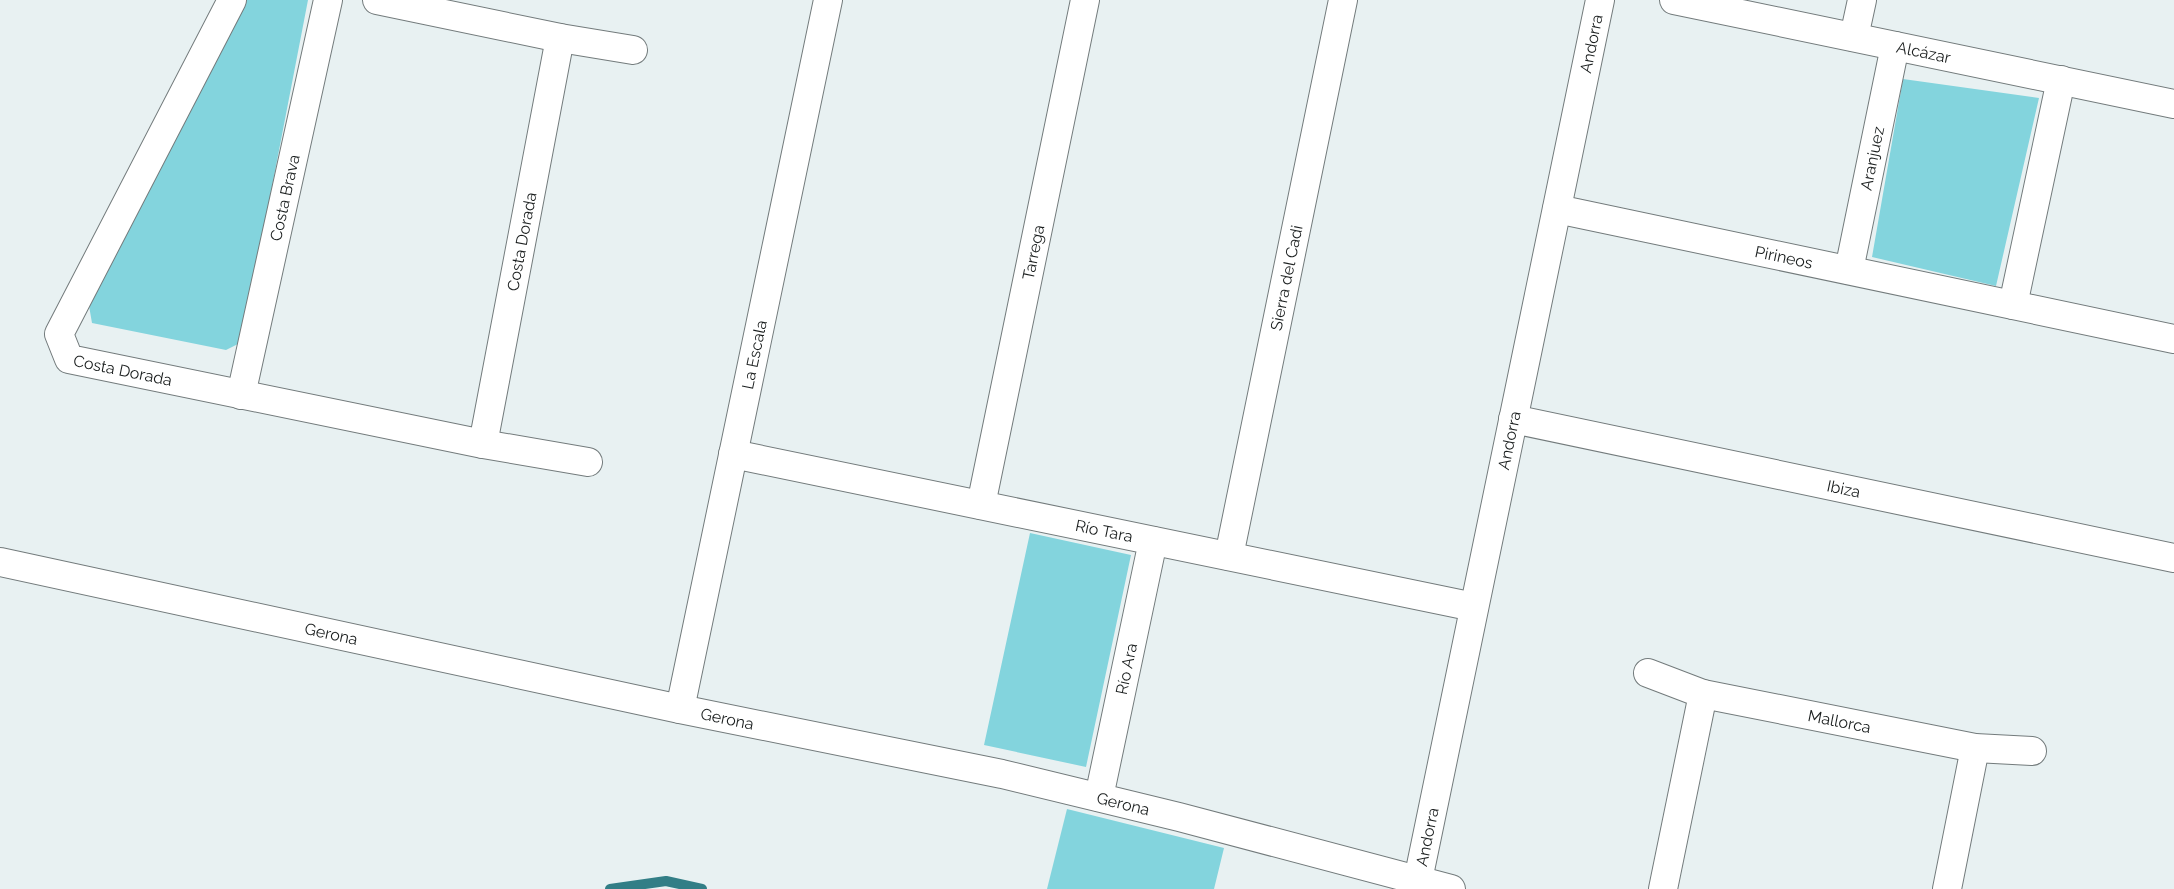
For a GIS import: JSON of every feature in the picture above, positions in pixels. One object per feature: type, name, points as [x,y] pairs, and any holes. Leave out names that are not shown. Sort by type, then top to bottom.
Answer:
[{"type":"street","name":"Costa Dorada","points":[[232,0],[60,334],[69,359],[483,444],[588,462]]},
{"type":"street","name":"Costa Brava","points":[[241,395],[328,0]]},
{"type":"street","points":[[377,0],[560,38],[633,50]]},
{"type":"street","name":"La Escala","points":[[680,709],[828,0]]},
{"type":"street","name":"Tarrega","points":[[981,505],[1085,0]]},
{"type":"street","name":"Sierra del Cadi","points":[[1228,556],[1343,0]]},
{"type":"street","name":"Andorra","points":[[1418,880],[1600,0]]},
{"type":"street","name":"Alcázar","points":[[1674,0],[2174,104]]},
{"type":"street","points":[[1854,37],[1862,0]]},
{"type":"street","name":"Costa Dorada","points":[[483,444],[560,38]]},
{"type":"street","name":"Aranjuez","points":[[1849,270],[1895,46]]},
{"type":"street","points":[[2013,305],[2061,80]]},
{"type":"street","name":"Pirineos","points":[[1557,208],[2174,339]]},
{"type":"street","name":"Ibiza","points":[[1513,419],[2174,558]]},
{"type":"street","name":"Río Tara","points":[[733,454],[1474,607]]},
{"type":"street","name":"Río Ara","points":[[1099,797],[1153,541]]},
{"type":"street","name":"Gerona","points":[[0,562],[680,709],[1002,774],[1099,797],[1451,889]]},
{"type":"street","name":"Mallorca","points":[[1648,673],[1703,694],[1975,748],[2032,751]]},
{"type":"street","points":[[1663,889],[1703,694]]},
{"type":"street","points":[[1947,889],[1975,748]]},
{"type":"shaded area","points":[[247,0],[308,0],[242,342],[226,350],[92,323],[88,300]]},
{"type":"shaded area","points":[[1903,79],[2039,98],[1996,286],[1872,257]]},
{"type":"shaded area","points":[[1030,533],[1131,555],[1086,767],[984,745]]},
{"type":"shaded area","points":[[1067,809],[1224,848],[1214,889],[1047,889]]},
{"type":"waterway","points":[[610,889],[666,881],[702,889]]}]
